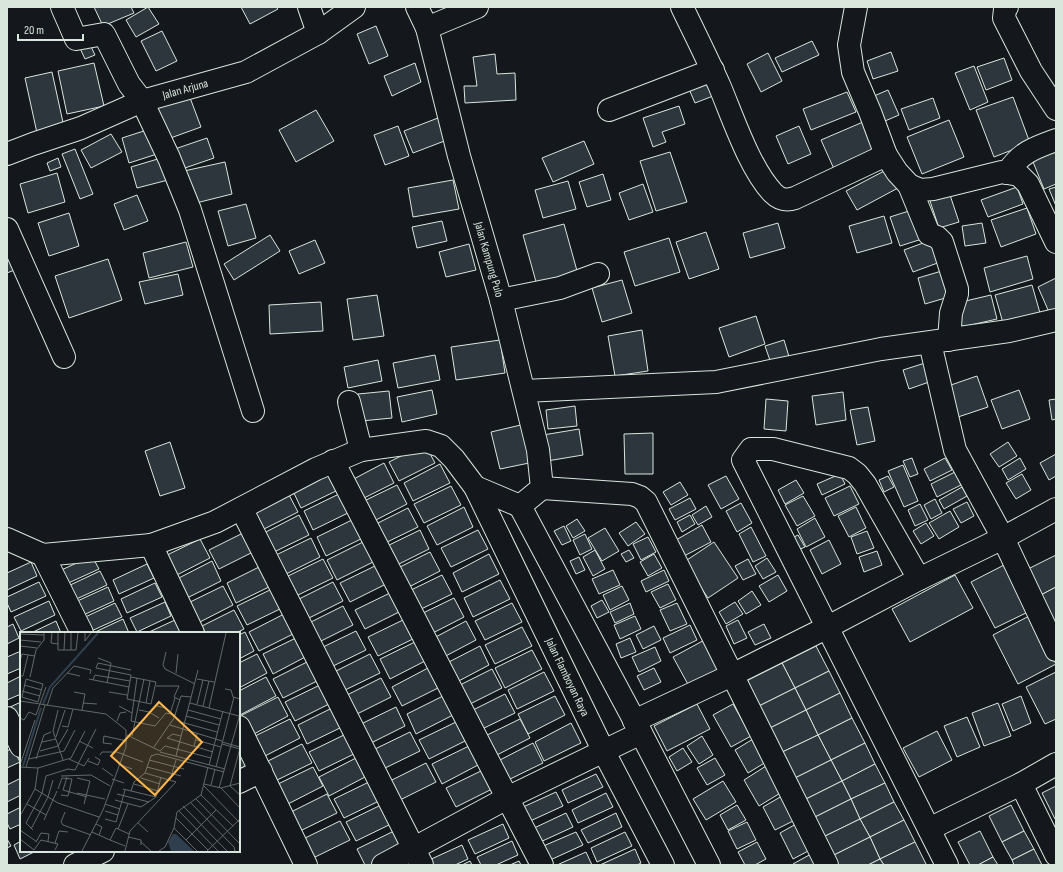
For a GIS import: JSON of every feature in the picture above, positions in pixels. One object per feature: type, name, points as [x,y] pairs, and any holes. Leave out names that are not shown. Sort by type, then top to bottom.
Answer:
[{"type":"street","points":[[62,7],[76,39],[104,34],[129,84],[142,101],[169,158],[190,210],[253,411]]},
{"type":"street","points":[[309,7],[318,33]]},
{"type":"street","name":"Jalan Arjuna","points":[[7,154],[81,128],[142,101],[246,72],[318,33],[354,7]]},
{"type":"street","name":"Jalan Kampung Pulo","points":[[416,7],[427,28],[459,156],[501,300],[538,450],[542,488]]},
{"type":"street","points":[[427,28],[477,7]]},
{"type":"street","points":[[682,7],[713,70],[756,169],[773,193],[787,201],[886,156]]},
{"type":"street","points":[[856,7],[849,44],[853,72],[886,156],[897,172],[909,185],[929,234],[937,237],[942,242],[957,289],[958,294],[940,341],[955,450],[1003,538],[1056,650]]},
{"type":"street","points":[[1007,7],[1004,18],[1031,71],[1056,109]]},
{"type":"street","points":[[609,110],[713,70]]},
{"type":"street","points":[[1007,173],[1014,162],[1030,150],[1056,140]]},
{"type":"street","points":[[909,185],[920,190],[933,189],[1002,172],[1019,175],[1028,184],[1055,239]]},
{"type":"street","points":[[7,229],[64,357]]},
{"type":"street","points":[[501,300],[560,288],[598,274]]},
{"type":"street","points":[[524,391],[716,382],[881,349],[1009,331],[1056,320]]},
{"type":"street","points":[[349,402],[361,450]]},
{"type":"street","name":"Jalan Flamboyan Raya","points":[[43,555],[151,545],[215,522],[242,510],[316,469],[361,450],[426,441],[441,446],[454,459],[475,487],[604,752],[663,865]]},
{"type":"street","points":[[919,579],[865,484],[854,471],[849,468],[773,448],[750,449],[743,460],[826,628],[947,865]]},
{"type":"street","points":[[333,461],[542,865]]},
{"type":"street","points":[[475,487],[520,506],[638,727],[709,865]]},
{"type":"street","points":[[520,506],[542,488],[632,494],[640,497],[646,502],[827,865]]},
{"type":"street","points":[[383,865],[418,857],[507,798],[604,752],[638,727],[732,675],[919,579],[1003,538],[1056,509]]},
{"type":"street","points":[[242,510],[418,857]]},
{"type":"street","points":[[7,539],[43,555],[82,632]]},
{"type":"street","points":[[151,545],[193,632]]},
{"type":"street","points":[[7,718],[20,744]]},
{"type":"street","points":[[240,729],[306,865]]},
{"type":"street","points":[[929,829],[1021,784],[1056,764]]},
{"type":"street","points":[[240,781],[260,771]]},
{"type":"street","points":[[1021,784],[1056,855]]},
{"type":"street","points":[[75,860],[100,852]]},
{"type":"building","points":[[94,7],[131,7],[134,13],[103,26]]},
{"type":"building","points":[[148,7],[159,24],[136,37],[126,20]]},
{"type":"building","points":[[241,7],[276,7],[278,9],[250,24]]},
{"type":"building","points":[[376,26],[388,56],[369,64],[357,34]]},
{"type":"building","points":[[162,31],[177,61],[156,71],[141,41]]},
{"type":"building","points":[[88,40],[95,55],[85,59],[78,44]]},
{"type":"building","points":[[812,41],[819,55],[782,72],[775,58]]},
{"type":"building","points":[[891,52],[898,71],[873,79],[867,61]]},
{"type":"building","points":[[768,53],[782,81],[761,92],[747,64]]},
{"type":"building","points":[[495,54],[497,74],[515,73],[516,100],[465,103],[464,86],[477,86],[473,57]]},
{"type":"building","points":[[1004,58],[1012,80],[986,90],[977,67]]},
{"type":"building","points":[[94,63],[104,106],[67,114],[58,71]]},
{"type":"building","points":[[415,63],[421,82],[392,96],[384,76]]},
{"type":"building","points":[[974,66],[988,102],[970,110],[955,73]]},
{"type":"building","points":[[52,72],[64,127],[37,133],[25,78]]},
{"type":"building","points":[[704,75],[713,96],[695,103],[686,82]]},
{"type":"building","points":[[888,90],[899,115],[885,121],[874,96]]},
{"type":"building","points":[[847,92],[856,112],[811,130],[803,109]]},
{"type":"building","points":[[189,95],[201,127],[165,140],[154,108]]},
{"type":"building","points":[[1013,97],[1030,143],[994,157],[976,110]]},
{"type":"building","points":[[933,98],[940,118],[909,130],[901,109]]},
{"type":"building","points":[[679,106],[685,124],[662,132],[666,142],[653,147],[643,118]]},
{"type":"building","points":[[316,110],[334,141],[296,162],[279,130]]},
{"type":"building","points":[[438,118],[447,140],[413,153],[404,131]]},
{"type":"building","points":[[949,120],[964,157],[922,174],[907,137]]},
{"type":"building","points":[[863,122],[876,150],[834,169],[821,140]]},
{"type":"building","points":[[398,126],[409,156],[385,165],[374,135]]},
{"type":"building","points":[[799,126],[811,154],[788,164],[776,136]]},
{"type":"building","points":[[150,129],[157,154],[129,163],[122,138]]},
{"type":"building","points":[[111,134],[122,152],[91,168],[81,150]]},
{"type":"building","points":[[207,138],[214,158],[176,171],[169,151]]},
{"type":"building","points":[[584,141],[594,164],[553,182],[542,158]]},
{"type":"building","points":[[1056,146],[1056,184],[1044,189],[1031,157]]},
{"type":"building","points":[[75,149],[93,194],[80,199],[62,154]]},
{"type":"building","points":[[670,152],[687,202],[656,211],[640,161]]},
{"type":"building","points":[[58,158],[61,167],[50,171],[47,163]]},
{"type":"building","points":[[161,158],[168,180],[137,188],[131,167]]},
{"type":"building","points":[[225,162],[232,194],[192,204],[184,171]]},
{"type":"building","points":[[888,169],[898,188],[857,210],[846,191]]},
{"type":"building","points":[[57,173],[65,202],[28,213],[20,184]]},
{"type":"building","points":[[603,174],[611,200],[587,207],[579,182]]},
{"type":"building","points":[[453,180],[459,209],[413,217],[408,188]]},
{"type":"building","points":[[568,181],[576,209],[543,218],[535,190]]},
{"type":"building","points":[[643,184],[653,212],[629,220],[619,193]]},
{"type":"building","points":[[1017,187],[1023,204],[988,217],[981,200]]},
{"type":"building","points":[[1056,187],[1056,206],[1049,189]]},
{"type":"building","points":[[137,195],[148,221],[124,230],[114,204]]},
{"type":"building","points":[[950,195],[959,222],[939,228],[930,201]]},
{"type":"building","points":[[246,204],[256,238],[228,246],[218,211]]},
{"type":"building","points":[[1027,208],[1036,234],[1001,247],[991,220]]},
{"type":"building","points":[[912,210],[922,239],[900,246],[890,217]]},
{"type":"building","points":[[69,213],[79,246],[49,256],[38,223]]},
{"type":"building","points":[[884,216],[892,243],[857,253],[849,226]]},
{"type":"building","points":[[442,221],[447,241],[417,248],[412,227]]},
{"type":"building","points":[[778,223],[785,248],[750,258],[743,233]]},
{"type":"building","points":[[982,223],[986,243],[965,246],[962,226]]},
{"type":"building","points":[[564,224],[579,278],[538,289],[523,235]]},
{"type":"building","points":[[706,232],[719,269],[689,279],[676,242]]},
{"type":"building","points":[[270,235],[280,251],[234,280],[224,264]]},
{"type":"building","points":[[669,238],[680,272],[635,286],[624,252]]},
{"type":"building","points":[[934,239],[943,261],[913,272],[904,250]]},
{"type":"building","points":[[7,240],[22,267],[7,273]]},
{"type":"building","points":[[315,240],[325,263],[299,274],[289,251]]},
{"type":"building","points":[[186,242],[193,267],[149,278],[143,253]]},
{"type":"building","points":[[469,244],[476,270],[446,277],[439,252]]},
{"type":"building","points":[[1027,256],[1033,279],[990,292],[984,268]]},
{"type":"building","points":[[108,259],[122,300],[69,318],[55,276]]},
{"type":"building","points":[[945,270],[952,296],[925,304],[918,278]]},
{"type":"building","points":[[178,274],[183,295],[145,304],[139,282]]},
{"type":"building","points":[[1056,278],[1056,317],[1052,319],[1038,287]]},
{"type":"building","points":[[622,280],[632,313],[602,322],[592,288]]},
{"type":"building","points":[[1032,285],[1040,313],[1003,323],[995,295]]},
{"type":"building","points":[[377,295],[384,336],[353,340],[347,299]]},
{"type":"building","points":[[991,295],[997,319],[962,327],[957,303]]},
{"type":"building","points":[[321,302],[323,331],[270,334],[269,305]]},
{"type":"building","points":[[756,316],[765,344],[729,357],[719,328]]},
{"type":"building","points":[[642,330],[648,371],[615,376],[608,336]]},
{"type":"building","points":[[500,340],[505,373],[456,380],[451,347]]},
{"type":"building","points":[[784,340],[790,360],[772,366],[765,346]]},
{"type":"building","points":[[435,355],[440,380],[398,388],[393,363]]},
{"type":"building","points":[[378,360],[382,381],[348,388],[344,367]]},
{"type":"building","points":[[925,363],[932,381],[909,389],[903,370]]},
{"type":"building","points":[[977,376],[988,407],[958,417],[948,386]]},
{"type":"building","points":[[432,390],[437,414],[402,422],[397,397]]},
{"type":"building","points":[[1019,390],[1030,419],[1002,429],[991,400]]},
{"type":"building","points":[[389,391],[392,418],[361,421],[358,394]]},
{"type":"building","points":[[843,392],[846,420],[816,425],[812,396]]},
{"type":"building","points":[[766,399],[788,401],[786,431],[764,429]]},
{"type":"building","points":[[1056,399],[1056,419],[1052,420],[1049,400]]},
{"type":"building","points":[[575,406],[577,426],[548,429],[546,410]]},
{"type":"building","points":[[868,407],[875,441],[857,445],[850,410]]},
{"type":"building","points":[[525,424],[534,462],[500,469],[491,432]]},
{"type":"building","points":[[579,429],[583,455],[547,461],[543,435]]},
{"type":"building","points":[[653,433],[653,474],[625,474],[624,434]]},
{"type":"building","points":[[170,442],[185,488],[160,496],[145,451]]},
{"type":"building","points":[[1008,442],[1017,456],[999,467],[990,454]]},
{"type":"building","points":[[425,444],[435,463],[399,481],[389,462]]},
{"type":"building","points":[[1056,454],[1056,476],[1049,480],[1040,463]]},
{"type":"building","points":[[912,458],[918,474],[910,477],[903,461]]},
{"type":"building","points":[[945,458],[952,470],[930,481],[924,469]]},
{"type":"building","points":[[1020,458],[1026,469],[1008,480],[1002,469]]},
{"type":"building","points":[[384,463],[394,483],[358,501],[348,482]]},
{"type":"building","points":[[440,464],[450,483],[413,501],[404,483]]},
{"type":"building","points":[[903,465],[918,501],[904,507],[888,471]]},
{"type":"building","points":[[328,471],[338,490],[301,508],[292,489]]},
{"type":"building","points":[[955,472],[961,485],[937,497],[931,484]]},
{"type":"building","points":[[840,474],[845,484],[822,495],[817,484]]},
{"type":"building","points":[[1022,474],[1031,490],[1016,499],[1006,483]]},
{"type":"building","points":[[726,476],[739,499],[721,509],[708,485]]},
{"type":"building","points":[[888,476],[894,487],[884,492],[879,480]]},
{"type":"building","points":[[796,480],[804,493],[785,504],[778,490]]},
{"type":"building","points":[[680,482],[688,495],[671,505],[663,492]]},
{"type":"building","points":[[397,485],[407,504],[370,523],[360,503]]},
{"type":"building","points":[[451,486],[461,505],[424,523],[414,504]]},
{"type":"building","points":[[850,486],[859,504],[834,516],[825,498]]},
{"type":"building","points":[[962,487],[967,496],[944,509],[939,500]]},
{"type":"building","points":[[288,493],[298,512],[262,530],[252,511]]},
{"type":"building","points":[[341,493],[350,512],[313,530],[304,511]]},
{"type":"building","points":[[803,496],[815,516],[797,526],[785,505]]},
{"type":"building","points":[[690,498],[696,509],[675,520],[669,509]]},
{"type":"building","points":[[935,499],[942,513],[931,519],[924,505]]},
{"type":"building","points":[[967,502],[974,516],[961,523],[953,509]]},
{"type":"building","points":[[741,503],[752,523],[737,532],[726,511]]},
{"type":"building","points":[[920,504],[928,520],[915,526],[908,510]]},
{"type":"building","points":[[706,506],[712,517],[698,525],[692,515]]},
{"type":"building","points":[[464,507],[473,527],[437,545],[427,526]]},
{"type":"building","points":[[856,507],[866,528],[849,537],[838,516]]},
{"type":"building","points":[[408,508],[418,527],[381,545],[372,526]]},
{"type":"building","points":[[950,511],[959,527],[939,539],[929,523]]},
{"type":"building","points":[[299,515],[309,535],[272,553],[262,534]]},
{"type":"building","points":[[690,515],[695,524],[682,532],[677,522]]},
{"type":"building","points":[[815,518],[825,537],[806,547],[797,529]]},
{"type":"building","points":[[354,519],[363,538],[326,556],[317,537]]},
{"type":"building","points":[[577,519],[585,531],[573,538],[566,526]]},
{"type":"building","points":[[636,522],[645,534],[628,546],[619,533]]},
{"type":"building","points":[[926,523],[934,536],[921,544],[913,531]]},
{"type":"building","points":[[702,525],[711,542],[684,556],[676,540]]},
{"type":"building","points":[[564,526],[571,541],[562,545],[554,531]]},
{"type":"building","points":[[751,527],[766,556],[753,562],[739,534]]},
{"type":"building","points":[[605,528],[619,551],[602,561],[588,538]]},
{"type":"building","points":[[420,530],[429,549],[393,567],[383,548]]},
{"type":"building","points":[[478,530],[488,549],[451,567],[441,548]]},
{"type":"building","points":[[867,531],[874,548],[857,554],[851,537]]},
{"type":"building","points":[[245,532],[255,551],[219,569],[209,550]]},
{"type":"building","points":[[585,534],[592,549],[580,555],[573,540]]},
{"type":"building","points":[[798,535],[805,547],[794,552],[788,540]]},
{"type":"building","points":[[648,537],[656,552],[641,560],[633,544]]},
{"type":"building","points":[[311,538],[320,557],[284,575],[274,556]]},
{"type":"building","points":[[200,539],[210,558],[173,577],[163,557]]},
{"type":"building","points":[[829,540],[841,564],[822,574],[810,550]]},
{"type":"building","points":[[363,542],[373,562],[337,580],[327,560]]},
{"type":"building","points":[[714,542],[738,578],[708,598],[684,562]]},
{"type":"building","points":[[595,550],[605,569],[593,576],[583,557]]},
{"type":"building","points":[[629,550],[634,558],[626,562],[621,554]]},
{"type":"building","points":[[877,551],[882,565],[864,572],[859,557]]},
{"type":"building","points":[[430,552],[440,571],[403,590],[394,570]]},
{"type":"building","points":[[489,554],[499,574],[462,592],[453,573]]},
{"type":"building","points":[[654,554],[662,568],[648,576],[640,562]]},
{"type":"building","points":[[1056,555],[1056,587],[1039,596],[1026,570]]},
{"type":"building","points":[[92,556],[99,569],[64,585],[57,572]]},
{"type":"building","points":[[579,557],[585,570],[576,574],[570,561]]},
{"type":"building","points":[[767,558],[776,572],[763,579],[755,566]]},
{"type":"building","points":[[323,559],[333,578],[296,596],[286,577]]},
{"type":"building","points":[[748,559],[756,574],[743,580],[735,566]]},
{"type":"building","points":[[212,561],[221,581],[185,599],[175,580]]},
{"type":"building","points":[[31,562],[37,576],[7,590],[7,573]]},
{"type":"building","points":[[147,564],[154,578],[119,594],[113,580]]},
{"type":"building","points":[[1006,564],[1030,611],[995,628],[971,582]]},
{"type":"building","points":[[263,565],[273,585],[236,603],[227,583]]},
{"type":"building","points":[[377,565],[386,584],[350,602],[340,583]]},
{"type":"building","points":[[613,570],[620,585],[599,594],[592,579]]},
{"type":"building","points":[[664,570],[669,581],[646,592],[641,581]]},
{"type":"building","points":[[100,571],[107,585],[72,601],[66,587]]},
{"type":"building","points":[[442,575],[452,594],[415,612],[405,593]]},
{"type":"building","points":[[778,575],[787,591],[769,602],[759,586]]},
{"type":"building","points":[[955,575],[973,608],[910,642],[892,609]]},
{"type":"building","points":[[500,580],[510,599],[473,617],[464,598]]},
{"type":"building","points":[[39,582],[46,596],[11,612],[7,603],[7,597]]},
{"type":"building","points":[[333,582],[343,601],[307,619],[297,600]]},
{"type":"building","points":[[155,583],[162,597],[127,613],[121,599]]},
{"type":"building","points":[[668,584],[676,600],[660,608],[651,592]]},
{"type":"building","points":[[223,586],[233,605],[196,624],[186,604]]},
{"type":"building","points":[[622,586],[629,600],[610,610],[603,595]]},
{"type":"building","points":[[108,587],[114,601],[79,617],[73,603]]},
{"type":"building","points":[[1056,587],[1056,620],[1052,622],[1039,596]]},
{"type":"building","points":[[274,588],[284,607],[247,625],[237,606]]},
{"type":"building","points":[[752,591],[761,605],[746,614],[738,601]]},
{"type":"building","points":[[392,592],[401,611],[365,629],[355,610]]},
{"type":"building","points":[[454,598],[464,617],[427,636],[417,616]]},
{"type":"building","points":[[602,600],[609,612],[597,618],[591,606]]},
{"type":"building","points":[[49,601],[55,615],[21,631],[14,617]]},
{"type":"building","points":[[165,602],[171,616],[137,632],[130,618]]},
{"type":"building","points":[[735,602],[743,614],[726,624],[719,612]]},
{"type":"building","points":[[115,603],[122,617],[89,632],[87,632],[81,619]]},
{"type":"building","points":[[512,603],[522,622],[485,640],[475,621]]},
{"type":"building","points":[[630,603],[634,614],[615,623],[610,612]]},
{"type":"building","points":[[677,603],[687,624],[670,631],[660,610]]},
{"type":"building","points":[[343,606],[353,625],[317,643],[307,624]]},
{"type":"building","points":[[234,610],[244,629],[238,632],[200,632],[198,628]]},
{"type":"building","points":[[286,613],[295,633],[259,651],[249,632]]},
{"type":"building","points":[[1031,615],[1056,664],[1018,684],[993,635]]},
{"type":"building","points":[[635,616],[641,629],[620,639],[614,625]]},
{"type":"building","points":[[123,619],[129,632],[95,632]]},
{"type":"building","points":[[405,619],[415,638],[378,656],[368,637]]},
{"type":"building","points":[[175,620],[181,632],[149,632]]},
{"type":"building","points":[[738,620],[747,638],[734,644],[726,626]]},
{"type":"building","points":[[56,621],[61,632],[33,632]]},
{"type":"building","points":[[466,621],[476,640],[440,659],[430,640]]},
{"type":"building","points":[[13,624],[19,638],[7,644],[7,627]]},
{"type":"building","points":[[764,624],[771,638],[755,645],[748,632]]},
{"type":"building","points":[[690,625],[697,640],[670,653],[663,638]]},
{"type":"building","points":[[654,626],[661,640],[643,649],[636,635]]},
{"type":"building","points":[[522,627],[532,646],[495,664],[485,645]]},
{"type":"building","points":[[356,631],[366,650],[329,668],[319,649]]},
{"type":"building","points":[[245,632],[254,651],[240,658],[240,634]]},
{"type":"building","points":[[300,636],[309,655],[273,674],[263,654]]},
{"type":"building","points":[[710,637],[727,668],[690,688],[673,657]]},
{"type":"building","points":[[630,638],[636,652],[621,658],[616,644]]},
{"type":"building","points":[[417,641],[427,660],[390,679],[380,659]]},
{"type":"building","points":[[480,646],[489,665],[453,684],[443,665]]},
{"type":"building","points":[[816,646],[829,671],[795,688],[782,663]]},
{"type":"building","points":[[655,647],[661,661],[639,672],[632,657]]},
{"type":"building","points":[[532,650],[542,669],[505,688],[495,668]]},
{"type":"building","points":[[20,651],[20,668],[7,674],[7,657]]},
{"type":"building","points":[[257,654],[267,673],[240,687],[240,662]]},
{"type":"building","points":[[370,654],[380,673],[343,691],[334,672]]},
{"type":"building","points":[[309,661],[319,680],[283,698],[273,679]]},
{"type":"building","points":[[782,663],[795,688],[753,709],[740,684]]},
{"type":"building","points":[[428,668],[438,688],[402,706],[392,687]]},
{"type":"building","points":[[654,668],[661,682],[644,690],[637,676]]},
{"type":"building","points":[[492,669],[502,688],[466,706],[456,687]]},
{"type":"building","points":[[829,671],[840,693],[806,710],[795,688]]},
{"type":"building","points":[[544,672],[554,691],[517,709],[508,690]]},
{"type":"building","points":[[1056,672],[1056,719],[1045,724],[1026,687]]},
{"type":"building","points":[[20,676],[20,694],[7,700],[7,683]]},
{"type":"building","points":[[266,677],[276,696],[240,715],[240,690]]},
{"type":"building","points":[[381,678],[391,697],[355,715],[345,696]]},
{"type":"building","points":[[322,684],[331,703],[295,721],[285,702]]},
{"type":"building","points":[[795,688],[806,710],[764,731],[753,709]]},
{"type":"building","points":[[840,693],[852,718],[818,735],[806,710]]},
{"type":"building","points":[[505,694],[515,713],[478,731],[469,712]]},
{"type":"building","points":[[443,696],[453,715],[416,734],[407,714]]},
{"type":"building","points":[[555,696],[565,715],[528,734],[518,714]]},
{"type":"building","points":[[1021,696],[1031,723],[1013,731],[1002,704]]},
{"type":"building","points":[[278,697],[288,716],[252,735],[242,715]]},
{"type":"building","points":[[20,702],[20,719],[16,721],[10,707]]},
{"type":"building","points":[[998,703],[1011,736],[984,746],[972,713]]},
{"type":"building","points":[[697,704],[710,729],[667,751],[654,726]]},
{"type":"building","points":[[733,704],[751,736],[731,747],[713,715]]},
{"type":"building","points":[[334,707],[344,726],[307,744],[298,725]]},
{"type":"building","points":[[396,707],[405,726],[369,744],[359,725]]},
{"type":"building","points":[[806,710],[818,735],[776,755],[764,731]]},
{"type":"building","points":[[967,717],[980,747],[957,757],[944,726]]},
{"type":"building","points":[[852,718],[865,743],[831,760],[818,735]]},
{"type":"building","points":[[290,719],[300,738],[263,757],[253,737]]},
{"type":"building","points":[[520,719],[530,738],[493,757],[483,737]]},
{"type":"building","points":[[456,722],[465,741],[429,759],[419,740]]},
{"type":"building","points":[[571,723],[581,743],[544,761],[535,742]]},
{"type":"building","points":[[937,731],[952,760],[919,777],[903,748]]},
{"type":"building","points":[[410,732],[420,751],[383,769],[373,750]]},
{"type":"building","points":[[346,734],[356,753],[319,771],[309,752]]},
{"type":"building","points":[[818,735],[831,760],[789,781],[776,755]]},
{"type":"building","points":[[702,736],[713,755],[699,764],[687,746]]},
{"type":"building","points":[[753,739],[766,762],[748,773],[735,750]]},
{"type":"building","points":[[533,743],[543,763],[506,781],[496,762]]},
{"type":"building","points":[[865,743],[875,764],[842,781],[831,760]]},
{"type":"building","points":[[302,744],[312,763],[275,781],[266,762]]},
{"type":"building","points":[[469,746],[478,765],[442,784],[432,764]]},
{"type":"building","points":[[13,748],[20,762],[7,768],[7,751]]},
{"type":"building","points":[[683,748],[692,762],[677,771],[669,757]]},
{"type":"building","points":[[240,753],[248,765],[240,769]]},
{"type":"building","points":[[356,758],[365,777],[329,796],[319,777]]},
{"type":"building","points":[[715,758],[725,775],[707,785],[697,768]]},
{"type":"building","points":[[831,760],[842,781],[800,802],[789,781]]},
{"type":"building","points":[[426,763],[436,782],[400,800],[390,781]]},
{"type":"building","points":[[875,764],[885,783],[851,799],[842,781]]},
{"type":"building","points":[[766,766],[782,792],[759,806],[744,780]]},
{"type":"building","points":[[313,767],[323,786],[286,805],[276,785]]},
{"type":"building","points":[[483,770],[492,789],[456,807],[446,788]]},
{"type":"building","points":[[596,774],[603,787],[568,803],[562,790]]},
{"type":"building","points":[[20,778],[20,796],[7,802],[7,785]]},
{"type":"building","points":[[371,781],[381,800],[344,818],[334,799]]},
{"type":"building","points":[[723,781],[736,802],[706,820],[693,799]]},
{"type":"building","points":[[842,781],[851,799],[809,820],[800,802]]},
{"type":"building","points":[[885,783],[894,802],[860,819],[851,799]]},
{"type":"building","points":[[1056,786],[1056,818],[1055,819],[1042,793]]},
{"type":"building","points":[[556,792],[563,806],[528,822],[521,808]]},
{"type":"building","points":[[606,793],[613,807],[578,823],[572,810]]},
{"type":"building","points":[[327,794],[337,813],[300,831],[291,812]]},
{"type":"building","points":[[782,796],[795,820],[775,830],[763,807]]},
{"type":"building","points":[[851,799],[860,819],[819,839],[809,820]]},
{"type":"building","points":[[894,802],[904,820],[870,837],[860,819]]},
{"type":"building","points":[[383,804],[393,823],[356,841],[346,822]]},
{"type":"building","points":[[737,805],[746,820],[728,830],[720,815]]},
{"type":"building","points":[[1011,805],[1024,831],[1002,842],[989,816]]},
{"type":"building","points":[[20,808],[20,824],[10,829],[7,823],[7,814]]},
{"type":"building","points":[[566,813],[573,827],[538,843],[532,829]]},
{"type":"building","points":[[616,813],[622,827],[588,843],[581,830]]},
{"type":"building","points":[[860,819],[870,837],[828,858],[819,839]]},
{"type":"building","points":[[904,820],[915,842],[880,859],[870,837]]},
{"type":"building","points":[[340,821],[350,840],[313,858],[303,839]]},
{"type":"building","points":[[747,822],[756,840],[737,849],[728,831]]},
{"type":"building","points":[[503,824],[509,838],[475,854],[468,840]]},
{"type":"building","points":[[796,824],[810,850],[793,859],[780,833]]},
{"type":"building","points":[[394,831],[404,850],[373,865],[365,865],[357,849]]},
{"type":"building","points":[[980,831],[993,857],[978,865],[970,865],[958,842]]},
{"type":"building","points":[[1024,831],[1034,849],[1012,860],[1002,842]]},
{"type":"building","points":[[576,832],[583,845],[548,861],[541,847]]},
{"type":"building","points":[[625,832],[632,846],[597,862],[591,848]]},
{"type":"building","points":[[870,837],[880,859],[868,865],[832,865],[828,858]]},
{"type":"building","points":[[7,839],[11,846],[7,848]]},
{"type":"building","points":[[512,841],[518,855],[496,865],[481,865],[477,857]]},
{"type":"building","points":[[20,842],[20,852],[34,852],[20,859],[14,845]]},
{"type":"building","points":[[757,842],[766,859],[755,865],[745,865],[738,852]]},
{"type":"building","points":[[915,842],[926,864],[884,865],[880,859]]},
{"type":"building","points":[[462,845],[468,859],[455,865],[429,865],[427,861]]},
{"type":"building","points":[[635,849],[641,863],[637,865],[600,865]]},
{"type":"building","points":[[1034,849],[1042,865],[1014,865],[1012,860]]},
{"type":"building","points":[[586,852],[592,865],[557,865]]},
{"type":"building","points":[[811,854],[816,865],[793,864]]},
{"type":"building","points":[[993,857],[998,865],[978,865]]},
{"type":"building","points":[[880,859],[884,865],[868,865]]},
{"type":"building","points":[[470,861],[472,865],[462,865]]},
{"type":"building","points":[[519,861],[521,865],[510,865]]}]
